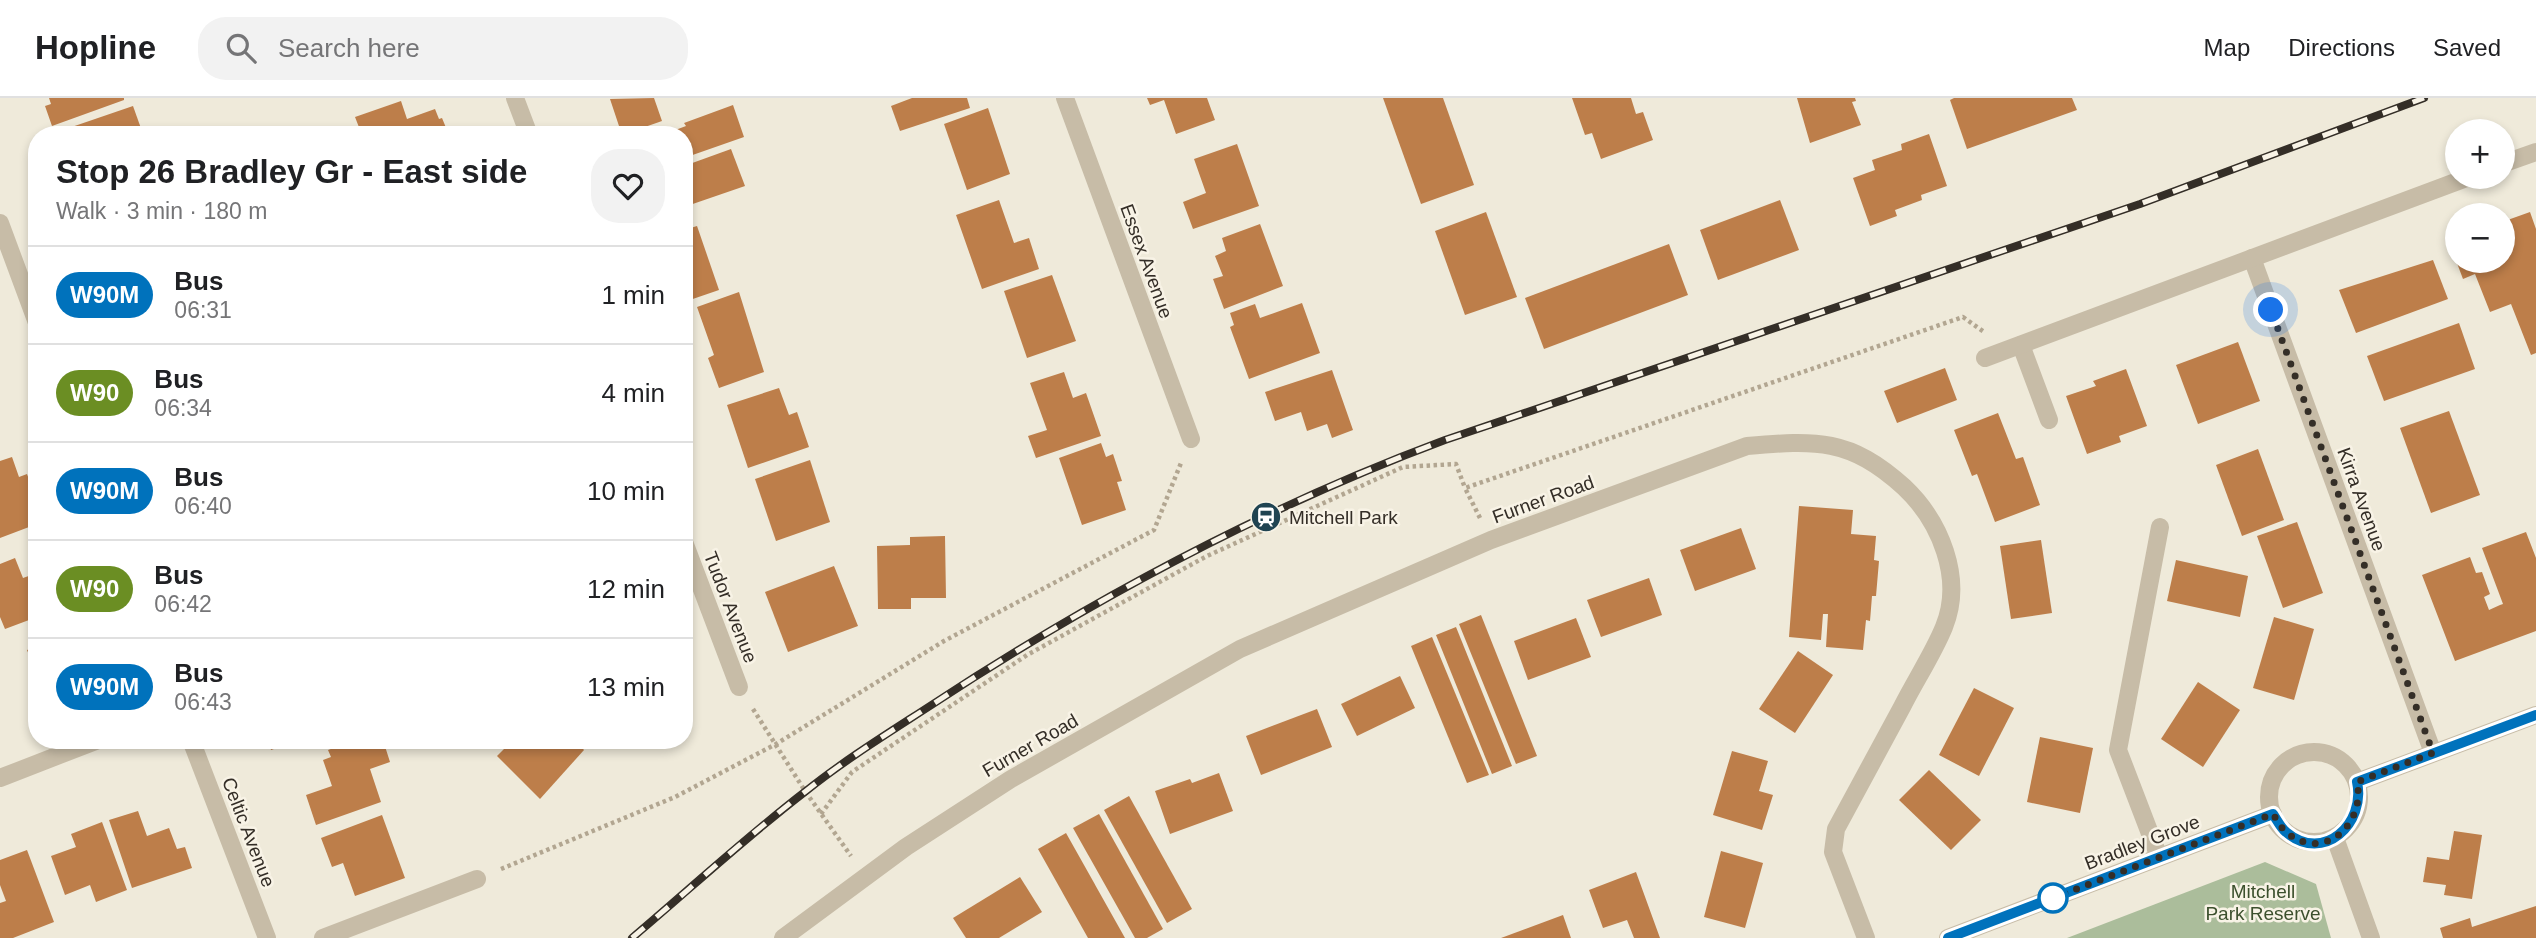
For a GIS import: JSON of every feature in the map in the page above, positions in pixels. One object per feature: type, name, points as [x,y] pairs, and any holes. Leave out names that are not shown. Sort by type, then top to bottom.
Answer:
[{"type":"street","points":[[515,98],[526,126]]},
{"type":"street","name":"Essex Avenue","points":[[1065,98],[1191,439]]},
{"type":"street","points":[[2515,159],[2536,152]]},
{"type":"street","points":[[1984,358],[2445,186]]},
{"type":"street","points":[[0,223],[28,299]]},
{"type":"street","name":"Kirra Avenue","points":[[2252,258],[2433,753]]},
{"type":"street","points":[[2014,348],[2049,420]]},
{"type":"street","name":"Furner Road","points":[[783,938],[866,876],[1011,779],[1240,649],[1491,540],[1747,446],[1780,443],[1844,446],[1886,471],[1923,505],[1945,545],[1951,584],[1945,625],[1836,829],[1833,852],[1866,938]]},
{"type":"street","points":[[2159,858],[2118,750],[2160,527]]},
{"type":"street","name":"Tudor Avenue","points":[[693,565],[740,687]]},
{"type":"street","points":[[2357,782],[2536,715]]},
{"type":"street","points":[[0,778],[75,749]]},
{"type":"street","name":"Celtic Avenue","points":[[194,749],[267,938]]},
{"type":"street","points":[[2308,753],[2325,754],[2347,766],[2357,782],[2359,805],[2353,821],[2335,838],[2319,843],[2301,841],[2285,832],[2273,814],[2269,799],[2272,782],[2278,770],[2294,757],[2308,753]]},
{"type":"street","name":"Bradley Grove","points":[[1948,938],[2273,814]]},
{"type":"street","points":[[2335,838],[2371,938]]},
{"type":"street","points":[[323,938],[477,879]]},
{"type":"path","points":[[1465,488],[1964,317],[2014,348]]},
{"type":"path","points":[[477,879],[675,797],[776,744],[944,641],[1154,530],[1191,439]]},
{"type":"path","points":[[821,814],[852,772],[1027,655],[1207,556],[1403,467],[1457,464],[1465,488],[1491,540]]},
{"type":"path","points":[[740,687],[821,814],[866,876]]},
{"type":"green space","name":"Mitchell Park Reserve","points":[[2265,862],[2316,884],[2331,938],[2067,938]]},
{"type":"building","points":[[49,98],[124,100],[52,126],[45,106],[51,104]]},
{"type":"building","points":[[654,98],[662,121],[648,126],[619,126],[610,99]]},
{"type":"building","points":[[912,98],[967,98],[970,108],[900,131],[891,106]]},
{"type":"building","points":[[1147,98],[1207,98],[1215,120],[1176,134],[1164,100],[1150,105]]},
{"type":"building","points":[[1383,98],[1443,98],[1474,185],[1421,204]]},
{"type":"building","points":[[1572,98],[1631,98],[1636,114],[1643,112],[1653,140],[1601,159],[1592,133],[1585,135]]},
{"type":"building","points":[[1797,98],[1855,98],[1856,101],[1852,102],[1861,125],[1810,143]]},
{"type":"building","points":[[2072,98],[2077,110],[1967,149],[1950,100]]},
{"type":"building","points":[[401,101],[407,119],[435,109],[445,126],[358,126],[355,117]]},
{"type":"building","points":[[733,105],[744,137],[693,155],[693,126],[686,126],[684,123]]},
{"type":"building","points":[[133,106],[140,126],[75,126]]},
{"type":"building","points":[[988,108],[1010,174],[967,190],[944,124]]},
{"type":"building","points":[[1929,134],[1947,186],[1921,195],[1922,200],[1895,210],[1897,216],[1870,226],[1853,178],[1875,170],[1872,160],[1902,150],[1901,144]]},
{"type":"building","points":[[1237,144],[1259,206],[1193,229],[1183,202],[1206,193],[1194,159]]},
{"type":"building","points":[[731,149],[745,186],[693,204],[693,163]]},
{"type":"building","points":[[999,200],[1014,243],[1029,238],[1039,269],[982,289],[956,215]]},
{"type":"building","points":[[1780,200],[1799,250],[1718,280],[1700,230]]},
{"type":"building","points":[[1486,212],[1517,297],[1465,315],[1435,231]]},
{"type":"building","points":[[2530,212],[2536,229],[2536,353],[2531,355],[2511,304],[2490,312],[2475,274],[2463,279],[2461,273],[2515,273],[2515,217]]},
{"type":"building","points":[[1260,224],[1283,286],[1224,309],[1213,279],[1223,276],[1215,256],[1226,251],[1222,238]]},
{"type":"building","points":[[697,226],[719,290],[693,299],[693,227]]},
{"type":"building","points":[[1669,244],[1688,295],[1544,349],[1525,298]]},
{"type":"building","points":[[2433,260],[2448,299],[2356,333],[2339,290]]},
{"type":"building","points":[[1052,275],[1076,341],[1027,358],[1004,291]]},
{"type":"building","points":[[739,292],[764,372],[719,388],[708,358],[714,355],[697,307]]},
{"type":"building","points":[[1302,303],[1320,353],[1249,379],[1230,327],[1234,325],[1230,313],[1255,304],[1260,318]]},
{"type":"building","points":[[2459,323],[2475,369],[2384,401],[2367,356]]},
{"type":"building","points":[[2238,342],[2260,401],[2198,424],[2176,365]]},
{"type":"building","points":[[1945,368],[1957,400],[1897,423],[1884,391]]},
{"type":"building","points":[[2126,369],[2147,426],[2119,436],[2121,442],[2087,454],[2066,396],[2096,386],[2093,381]]},
{"type":"building","points":[[1332,370],[1353,430],[1332,438],[1327,424],[1307,431],[1301,412],[1275,421],[1265,392]]},
{"type":"building","points":[[1064,372],[1073,398],[1086,393],[1101,436],[1036,458],[1028,436],[1047,430],[1030,383]]},
{"type":"building","points":[[779,388],[789,415],[797,412],[809,447],[748,468],[727,405]]},
{"type":"building","points":[[2449,411],[2480,495],[2431,513],[2400,428]]},
{"type":"building","points":[[1998,413],[2016,459],[2023,457],[2040,505],[1995,522],[1977,474],[1972,476],[1954,430]]},
{"type":"building","points":[[1101,443],[1106,457],[1113,454],[1122,481],[1117,482],[1126,510],[1082,525],[1059,458]]},
{"type":"building","points":[[2258,449],[2284,520],[2242,536],[2216,465]]},
{"type":"building","points":[[12,457],[19,477],[27,474],[28,527],[0,538],[0,461]]},
{"type":"building","points":[[810,460],[830,522],[776,541],[755,479]]},
{"type":"building","points":[[1799,506],[1853,510],[1851,534],[1876,536],[1874,560],[1879,561],[1876,596],[1872,596],[1870,621],[1866,620],[1863,650],[1826,647],[1828,614],[1823,614],[1821,640],[1789,637]]},
{"type":"building","points":[[2297,522],[2323,593],[2283,608],[2257,536]]},
{"type":"building","points":[[1741,528],[1756,569],[1695,591],[1680,550]]},
{"type":"building","points":[[2526,532],[2536,558],[2536,631],[2455,661],[2422,575],[2470,557],[2476,573],[2482,572],[2490,594],[2484,597],[2489,610],[2503,604],[2482,548]]},
{"type":"building","points":[[945,536],[946,598],[911,598],[911,609],[878,609],[877,546],[910,545],[910,537]]},
{"type":"building","points":[[2041,540],[2052,613],[2011,619],[2000,546]]},
{"type":"building","points":[[15,558],[23,578],[28,576],[28,620],[5,629],[0,617],[0,564]]},
{"type":"building","points":[[2176,560],[2248,576],[2240,617],[2167,601]]},
{"type":"building","points":[[834,566],[858,626],[788,652],[765,592]]},
{"type":"building","points":[[1649,578],[1662,615],[1601,637],[1587,600]]},
{"type":"building","points":[[1481,615],[1537,756],[1516,764],[1459,624]]},
{"type":"building","points":[[2274,617],[2314,629],[2294,700],[2253,688]]},
{"type":"building","points":[[1576,618],[1591,657],[1528,680],[1514,641]]},
{"type":"building","points":[[1456,627],[1512,766],[1492,774],[1436,635]]},
{"type":"building","points":[[1432,637],[1489,775],[1467,783],[1411,646]]},
{"type":"building","points":[[1798,651],[1833,675],[1795,733],[1759,709]]},
{"type":"building","points":[[1400,676],[1415,708],[1357,736],[1341,704]]},
{"type":"building","points":[[2198,682],[2240,710],[2203,767],[2161,739]]},
{"type":"building","points":[[1974,688],[2014,708],[1979,776],[1939,755]]},
{"type":"building","points":[[1317,709],[1332,747],[1261,775],[1246,736]]},
{"type":"building","points":[[2040,737],[2093,748],[2080,813],[2027,802]]},
{"type":"building","points":[[386,749],[390,762],[370,769],[381,802],[316,825],[306,795],[332,786],[323,760],[331,757],[328,750]]},
{"type":"building","points":[[504,749],[584,750],[540,799],[497,756]]},
{"type":"building","points":[[1732,751],[1768,761],[1759,791],[1773,795],[1762,830],[1713,815]]},
{"type":"building","points":[[1929,770],[1981,820],[1951,850],[1899,800]]},
{"type":"building","points":[[1219,773],[1233,811],[1170,834],[1155,791],[1190,779],[1192,783]]},
{"type":"building","points":[[1129,796],[1192,909],[1167,923],[1104,810]]},
{"type":"building","points":[[138,811],[147,836],[169,828],[177,849],[185,847],[192,868],[132,888],[109,820]]},
{"type":"building","points":[[1099,814],[1163,929],[1147,938],[1135,938],[1073,828]]},
{"type":"building","points":[[382,815],[405,878],[355,896],[343,863],[332,867],[321,838]]},
{"type":"building","points":[[102,822],[127,890],[96,902],[90,885],[65,895],[51,856],[76,847],[71,834]]},
{"type":"building","points":[[2454,831],[2482,835],[2472,899],[2444,895],[2446,885],[2423,882],[2427,857],[2449,860]]},
{"type":"building","points":[[1066,833],[1125,938],[1088,938],[1038,849]]},
{"type":"building","points":[[27,850],[54,922],[13,938],[0,938],[0,903],[6,901],[0,885],[0,860]]},
{"type":"building","points":[[1721,851],[1763,863],[1745,928],[1704,917]]},
{"type":"building","points":[[1636,872],[1660,938],[1634,938],[1627,920],[1603,928],[1589,890]]},
{"type":"building","points":[[1020,877],[1042,912],[999,938],[966,938],[953,918]]},
{"type":"building","points":[[2536,906],[2536,938],[2443,938],[2440,928],[2470,918],[2472,927]]},
{"type":"building","points":[[1563,915],[1571,938],[1501,938]]},
{"type":"railway","points":[[632,938],[784,809],[868,746],[1055,628],[1246,525],[1378,466],[1445,440],[2140,204],[2424,98]]},
{"type":"bus line","name":"W90M","points":[[1948,938],[2273,814],[2285,832],[2301,841],[2319,843],[2335,838],[2353,821],[2359,805],[2357,782],[2536,715]]},
{"type":"place","name":"Mitchell Park","points":[[1266,517]]},
{"type":"route","points":[[2053,898],[2273,814],[2285,832],[2301,841],[2319,843],[2335,838],[2353,821],[2359,805],[2357,782],[2433,753],[2271,310]]}]
